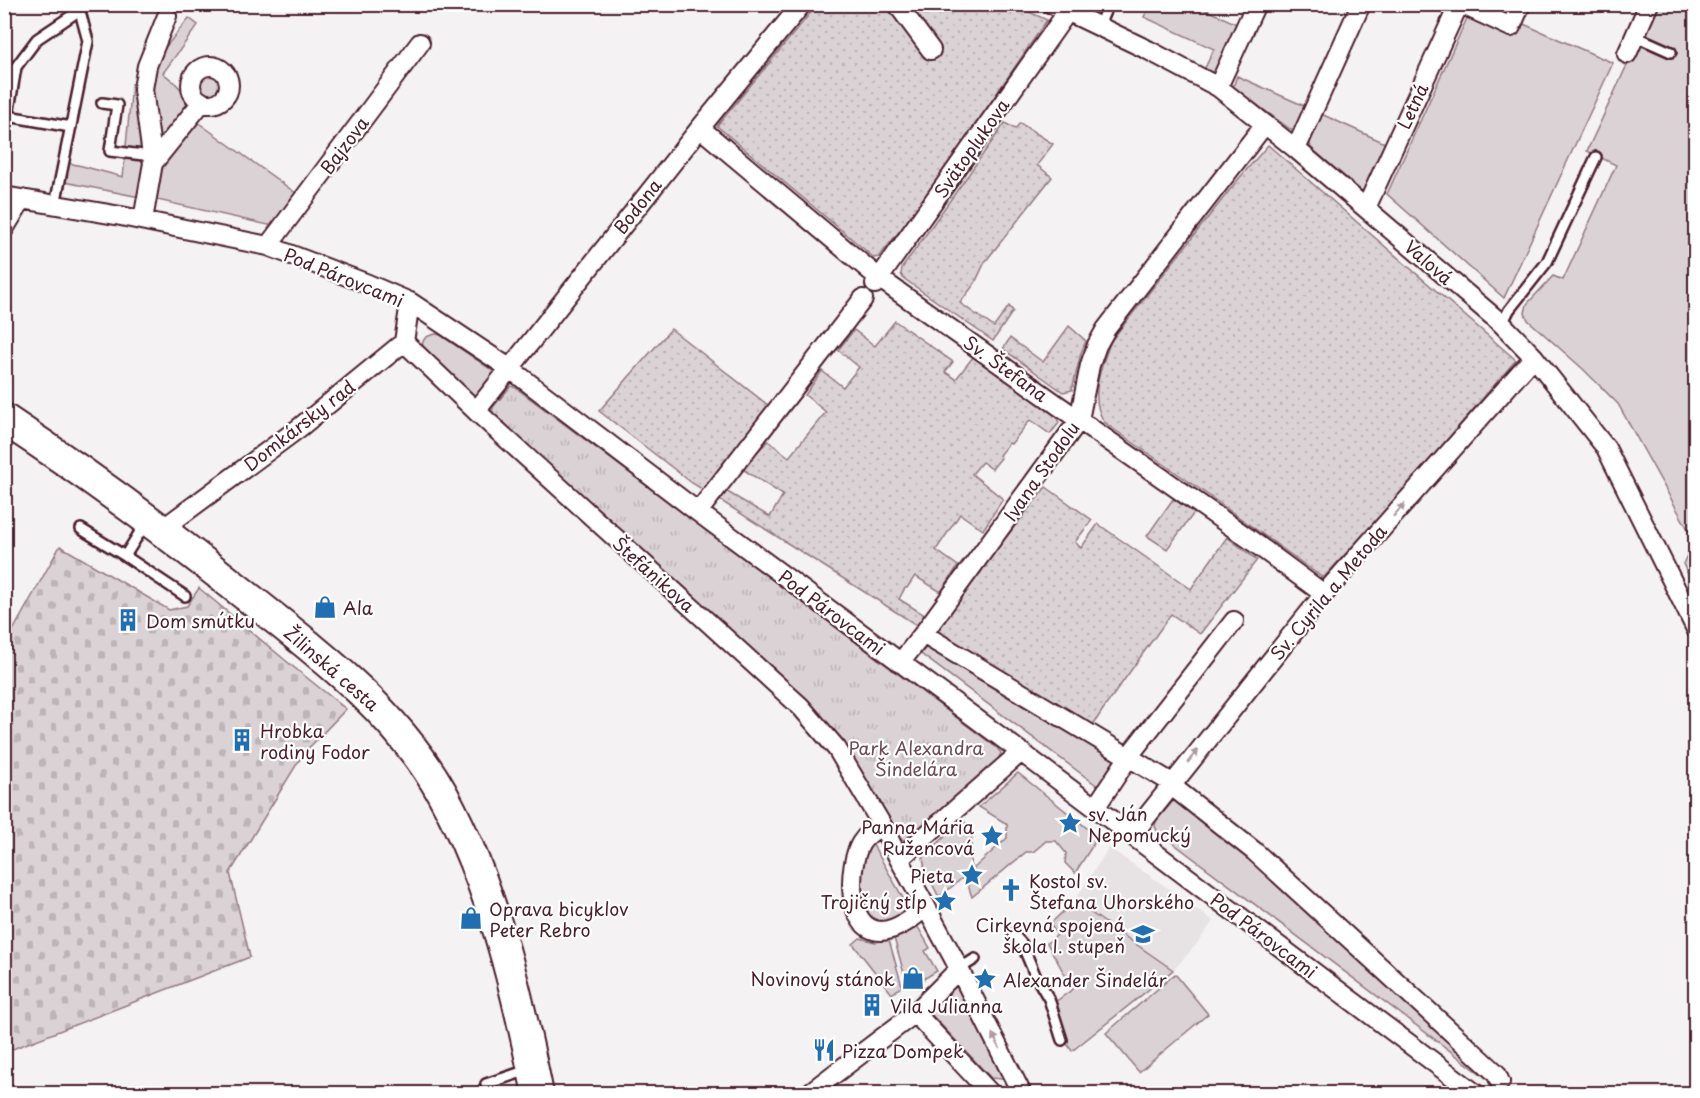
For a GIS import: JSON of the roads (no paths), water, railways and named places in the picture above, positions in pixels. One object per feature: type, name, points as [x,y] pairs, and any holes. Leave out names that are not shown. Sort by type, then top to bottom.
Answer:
[{"type":"main road","name":"Žilinská cesta","points":[[4,419],[155,525],[299,638],[351,682],[382,711],[396,728],[441,791],[477,868],[502,940],[536,1081]]},
{"type":"street","name":"Bodona","points":[[476,411],[700,128],[802,4]]},
{"type":"street","points":[[897,4],[932,50]]},
{"type":"street","points":[[1218,87],[1256,4]]},
{"type":"street","points":[[1296,149],[1361,4]]},
{"type":"street","name":"Letná","points":[[1366,208],[1460,4],[1511,27],[1521,4]]},
{"type":"street","points":[[1627,54],[1649,4]]},
{"type":"street","name":"Valová","points":[[1060,8],[1218,87],[1296,149],[1502,324],[1534,357],[1606,448],[1695,629]]},
{"type":"street","name":"Svätoplukova","points":[[877,281],[1060,8]]},
{"type":"street","points":[[143,220],[152,160],[142,89],[147,66],[170,16]]},
{"type":"street","name":"Bajzova","points":[[268,246],[420,43]]},
{"type":"street","points":[[152,160],[202,102]]},
{"type":"street","name":"Ivana Stodolu","points":[[900,663],[1079,420],[1090,365],[1106,329],[1265,124]]},
{"type":"street","name":"Sv. Štefana","points":[[700,128],[877,281],[1248,538],[1324,594]]},
{"type":"street","name":"Pod Párovcami","points":[[4,229],[13,197],[143,220],[268,246],[410,302],[509,368],[1476,1094]]},
{"type":"street","points":[[698,512],[863,299]]},
{"type":"street","points":[[404,342],[410,302]]},
{"type":"street","name":"Štefánikova","points":[[404,342],[476,411],[801,707],[837,749],[882,825],[898,859],[926,907],[1022,1094]]},
{"type":"street","name":"Domkársky rad","points":[[155,525],[299,428],[404,342]]},
{"type":"street","name":"Sv. Cyrila a Metoda","points":[[1132,835],[1324,594],[1534,357]]},
{"type":"street","points":[[1095,808],[1128,757],[1234,621]]},
{"type":"street","points":[[923,634],[1172,783],[1178,791],[1254,851],[1496,1073],[1500,1082]]},
{"type":"street","points":[[898,859],[1021,752]]},
{"type":"street","points":[[882,825],[871,832],[861,843],[855,856],[852,900],[856,912],[872,929],[882,931],[905,923],[926,907]]},
{"type":"street","points":[[808,1094],[915,1012],[959,969]]},
{"type":"street","points":[[915,1012],[991,1094]]},
{"type":"lane","points":[[1099,26],[1108,4]]},
{"type":"lane","points":[[55,205],[71,127],[88,41],[79,7],[37,39],[16,67],[8,116],[71,127]]},
{"type":"lane","points":[[1635,36],[1671,52]]},
{"type":"lane","points":[[102,103],[117,105],[110,151],[152,160]]},
{"type":"lane","points":[[1502,324],[1509,310],[1547,262],[1596,157]]},
{"type":"lane","points":[[125,556],[155,525]]},
{"type":"lane","points":[[81,528],[185,596]]},
{"type":"lane","points":[[1013,934],[1022,944],[1035,975],[1049,999],[1062,1040]]},
{"type":"lane","points":[[959,969],[975,958]]},
{"type":"lane","points":[[489,1094],[486,1084],[536,1081]]},
{"type":"place","name":"Ala","points":[[325,607]]},
{"type":"place","name":"Dom smútku","points":[[128,620]]},
{"type":"place","name":"Hrobka rodiny Fodor","points":[[242,740]]},
{"type":"place","name":"sv. Ján Nepomucký","points":[[1070,823]]},
{"type":"place","name":"Panna Mária Ružencová","points":[[992,836]]},
{"type":"place","name":"Pieta","points":[[972,875]]},
{"type":"place","name":"Kostol sv. Štefana Uhorského","points":[[1011,890]]},
{"type":"place","name":"Trojičný stĺp","points":[[945,901]]},
{"type":"place","name":"Oprava bicyklov Peter Rebro","points":[[471,918]]},
{"type":"place","name":"Cirkevná spojená škola I. stupeň","points":[[1143,934]]},
{"type":"place","name":"Novinový stánok","points":[[913,978]]},
{"type":"place","name":"Alexander Šindelár","points":[[985,979]]},
{"type":"place","name":"Vila Julianna","points":[[872,1005]]},
{"type":"place","name":"Pizza Dompek","points":[[824,1050]]},
{"type":"park label","name":"Park Alexandra Šindelára","points":[[916,757]]}]
